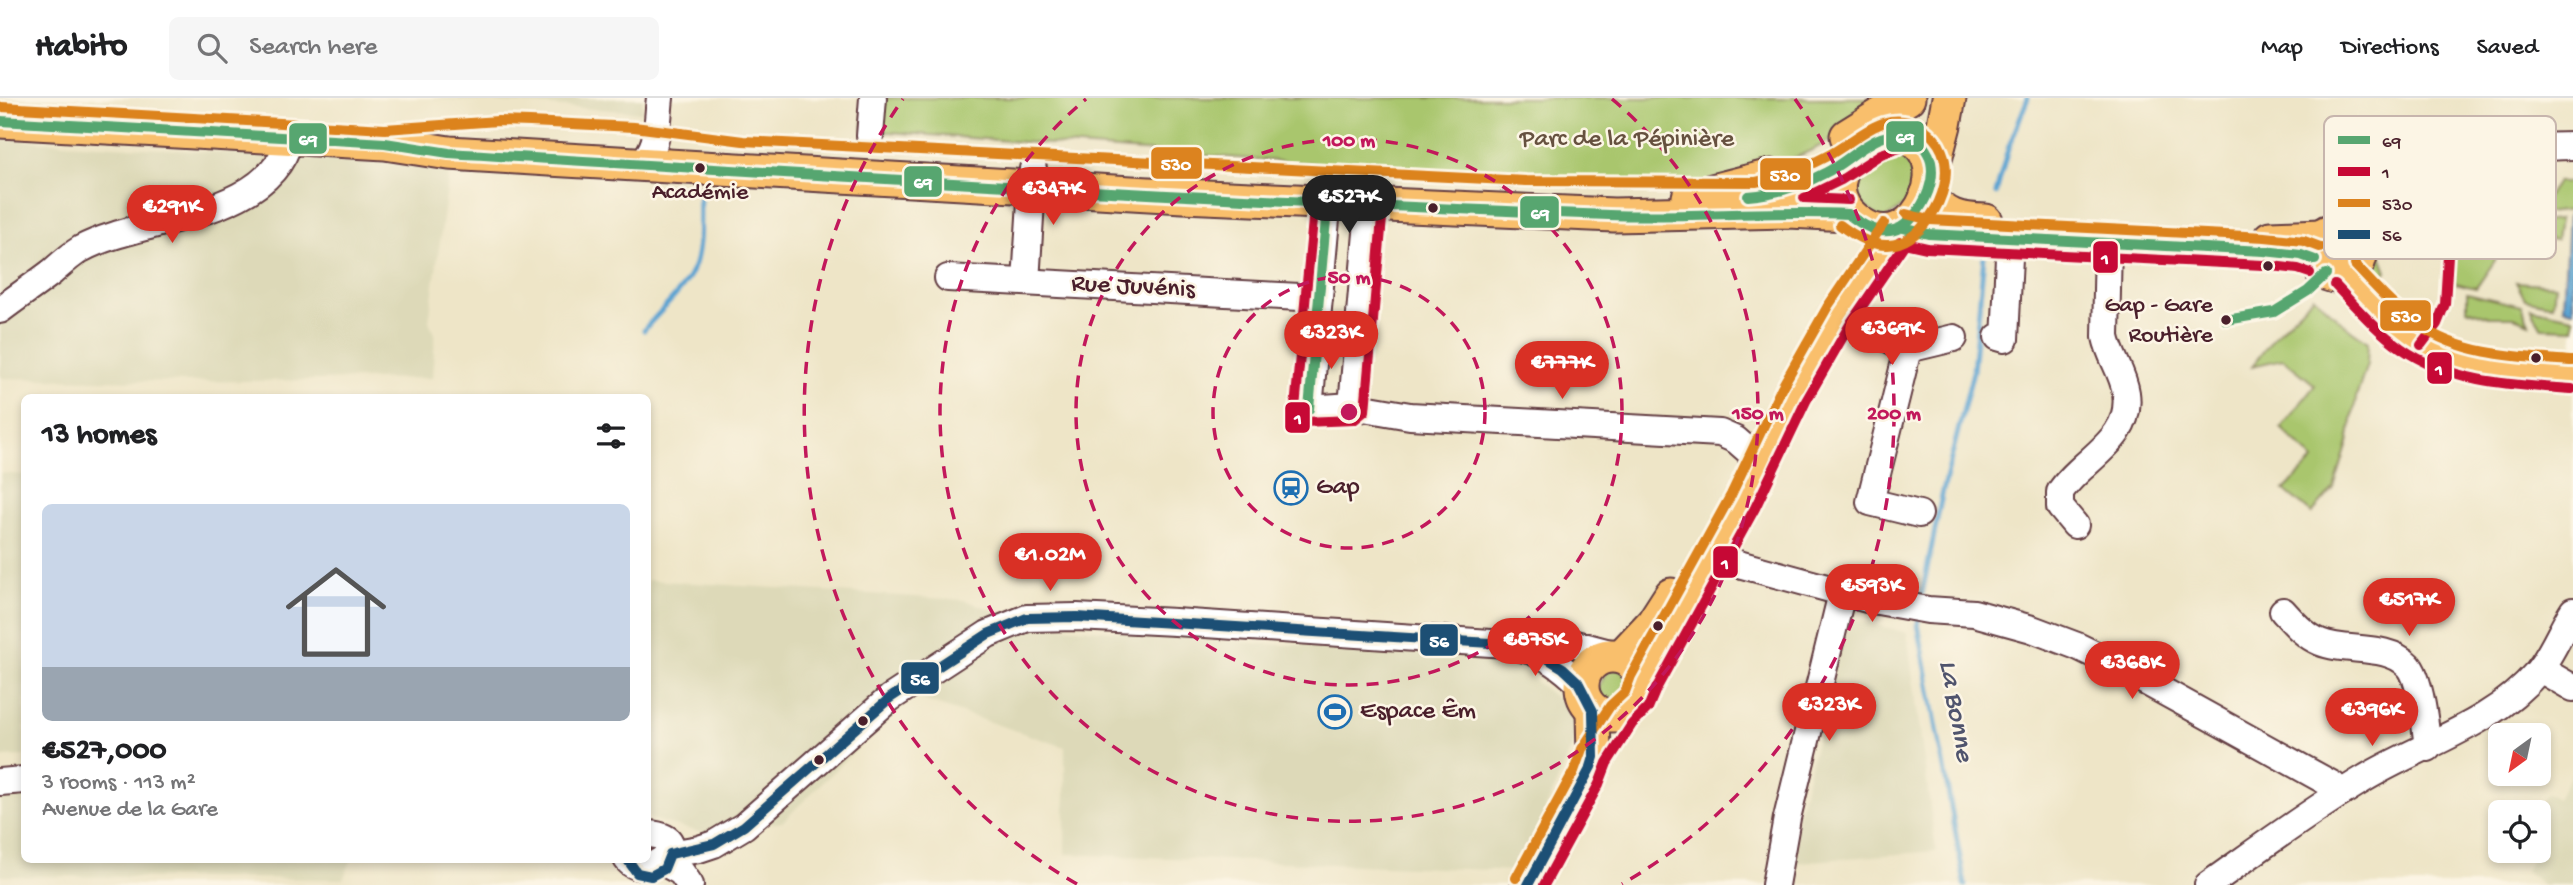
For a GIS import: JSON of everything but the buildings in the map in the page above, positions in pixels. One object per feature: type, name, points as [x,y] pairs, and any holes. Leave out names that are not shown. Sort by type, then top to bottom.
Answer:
[{"type":"main road","points":[[1689,197],[1765,179],[1802,163],[1908,98]]},
{"type":"main road","points":[[1898,134],[1926,109],[1933,98]]},
{"type":"main road","points":[[1598,704],[1637,700],[1643,683],[1713,557],[1769,423],[1794,394],[1840,314],[1900,230],[1912,220],[1929,183],[1948,98]]},
{"type":"main road","points":[[0,121],[385,143],[449,153],[742,155],[1033,178],[1371,195],[1757,196],[1790,189],[1846,161],[1877,139],[1898,134],[1908,136],[1925,149],[1930,158],[1929,183],[1944,212],[1954,218],[2324,242]]},
{"type":"main road","points":[[1840,314],[1856,268],[1851,216],[1842,202],[1839,181],[1846,161]]},
{"type":"main road","points":[[1371,195],[1614,215],[1789,211],[1851,216],[1880,232],[1900,230],[1928,234],[2301,255],[2324,243]]},
{"type":"main road","points":[[2360,259],[2346,275],[2391,322],[2410,337],[2441,354],[2490,367],[2573,375]]},
{"type":"main road","points":[[1528,885],[1587,777],[1594,757],[1598,704],[1590,667],[1596,660],[1618,655],[1664,607],[1751,467]]},
{"type":"main road","points":[[1618,655],[1636,665],[1643,683]]},
{"type":"street","points":[[646,154],[660,98]]},
{"type":"street","points":[[870,136],[873,98]]},
{"type":"street","points":[[0,310],[80,250],[230,201],[272,171],[288,149],[290,138]]},
{"type":"street","points":[[1026,282],[1033,178]]},
{"type":"street","points":[[1329,194],[1308,409],[1352,406],[1410,416],[1720,433],[1728,435],[1751,467]]},
{"type":"street","points":[[1352,406],[1371,195]]},
{"type":"street","points":[[2002,342],[2010,237]]},
{"type":"street","points":[[2074,525],[2060,507],[2060,492],[2112,440],[2122,424],[2127,408],[2123,377],[2108,349],[2106,337],[2108,243]]},
{"type":"street","name":"Rue Juvénis","points":[[948,278],[1319,298]]},
{"type":"street","points":[[1840,314],[1908,349],[1954,338]]},
{"type":"street","points":[[1908,349],[1870,502],[1919,514]]},
{"type":"street","points":[[1713,557],[1842,593],[1920,609],[1974,613],[2032,629],[2077,646],[2333,785],[2340,794]]},
{"type":"street","points":[[1775,885],[1787,818],[1842,593]]},
{"type":"street","points":[[2283,611],[2309,636],[2322,643],[2379,652],[2409,665],[2416,679],[2428,748]]},
{"type":"street","points":[[2208,885],[2365,778],[2453,735],[2521,690],[2540,668],[2573,611]]},
{"type":"street","points":[[630,873],[643,877],[658,875],[669,859],[732,834],[762,811],[890,698],[988,634],[1027,618],[1063,616],[1175,622],[1506,644],[1568,642],[1618,655]]},
{"type":"street","points":[[1506,644],[1533,651],[1562,667],[1598,704]]},
{"type":"street","points":[[2540,668],[2573,688]]},
{"type":"street","points":[[0,782],[21,780]]},
{"type":"street","points":[[651,835],[665,841],[669,859],[690,885]]},
{"type":"shaded area","points":[[426,98],[642,98],[642,112]]},
{"type":"shaded area","points":[[0,139],[450,167],[429,321],[435,336],[432,378],[188,382],[0,378]]},
{"type":"shaded area","points":[[0,473],[21,475],[21,756],[0,757]]},
{"type":"shaded area","points":[[651,580],[963,600],[1040,625],[1280,645],[1395,644],[1497,650],[1583,720],[1520,871],[1065,854],[1065,747],[911,696],[782,822],[707,834],[651,819]]},
{"type":"shaded area","points":[[1846,617],[1907,633],[1936,851],[1787,863]]},
{"type":"shaded area","points":[[2573,771],[2573,885],[2543,885],[2525,871],[2530,863],[2551,863],[2551,800],[2542,800],[2546,793],[2557,799]]},
{"type":"shaded area","points":[[21,789],[21,863],[350,863],[343,879],[0,876],[0,791]]},
{"type":"green space","name":"Parc de la Pépinière","points":[[863,98],[1902,98],[1818,147],[1753,178],[1694,184],[1599,185],[863,130]]},
{"type":"green space","points":[[1888,146],[1919,157],[1912,201],[1882,220],[1853,197],[1858,163]]},
{"type":"green space","points":[[2573,182],[2573,210],[2556,212],[2556,183]]},
{"type":"green space","points":[[2382,259],[2387,271],[2370,288],[2363,276],[2372,261]]},
{"type":"green space","points":[[2455,259],[2496,259],[2476,288],[2454,283]]},
{"type":"green space","points":[[2516,282],[2555,285],[2553,305],[2525,299]]},
{"type":"green space","points":[[2467,293],[2521,306],[2529,323],[2514,317],[2489,317],[2467,309]]},
{"type":"green space","points":[[2314,296],[2347,327],[2368,342],[2367,364],[2334,488],[2312,513],[2284,490],[2314,460],[2281,428],[2315,385],[2283,359],[2252,366],[2279,331]]},
{"type":"green space","points":[[2531,308],[2573,317],[2573,329],[2542,328]]},
{"type":"green space","points":[[1615,668],[1623,671],[1628,680],[1620,696],[1611,703],[1600,698],[1598,688],[1608,670]]},
{"type":"water","points":[[2568,215],[2573,215],[2573,310],[2563,308]]},
{"type":"waterway","points":[[1996,193],[2008,149],[2028,98]]},
{"type":"waterway","points":[[644,330],[680,291],[695,264],[699,236],[700,187]]},
{"type":"waterway","name":"La Bonne","points":[[1921,599],[1942,495],[1973,371],[1984,256]]},
{"type":"waterway","name":"La Bonne","points":[[1919,616],[1918,624],[1965,885]]},
{"type":"transit line","name":"530","points":[[1,107],[385,129],[498,121],[634,127],[743,141],[1526,181],[1756,182],[1813,163],[1884,123],[1908,122],[1921,127],[1933,138],[1945,159],[1946,177],[1939,202],[1920,229],[1910,238],[1888,245],[1865,240],[1840,225]]},
{"type":"transit line","name":"69","points":[[0,121],[385,143],[449,153],[1319,203],[1639,216],[1848,214]]},
{"type":"transit line","name":"69","points":[[1748,196],[1788,189],[1807,182],[1836,167],[1880,138],[1903,136],[1924,147],[1931,162],[1930,184],[1922,205],[1913,217],[1897,229],[1881,231],[1864,225],[1848,214]]},
{"type":"transit line","name":"1","points":[[1849,200],[1804,198],[1841,180],[1881,154],[1900,148]]},
{"type":"transit line","name":"69","points":[[1309,409],[1329,186]]},
{"type":"transit line","name":"1","points":[[1357,189],[1328,189],[1318,194],[1315,199],[1295,408],[1297,417],[1303,422],[1354,420],[1365,411],[1382,218]]},
{"type":"transit line","name":"530","points":[[1906,214],[1930,220],[2265,237],[2304,241],[2320,247]]},
{"type":"transit line","name":"530","points":[[1516,878],[1574,771],[1582,749],[1610,706],[1625,692],[1631,676],[1731,495],[1782,387],[1828,306],[1884,223]]},
{"type":"transit line","name":"69","points":[[1903,228],[1928,234],[2264,251],[2301,255],[2315,260]]},
{"type":"transit line","name":"1","points":[[1544,885],[1599,784],[1607,763],[1632,724],[1648,708],[1755,508],[1806,401],[1852,321],[1908,239]]},
{"type":"transit line","name":"1","points":[[1900,242],[1927,248],[2263,265],[2310,273]]},
{"type":"transit line","name":"1","points":[[2421,345],[2437,324],[2445,304],[2448,259]]},
{"type":"transit line","name":"530","points":[[2355,265],[2385,297],[2418,325],[2435,335],[2492,353],[2573,361]]},
{"type":"transit line","name":"69","points":[[2226,320],[2274,312],[2308,291],[2326,274]]},
{"type":"transit line","name":"1","points":[[2335,285],[2392,341],[2420,360],[2441,369],[2483,380],[2572,389]]},
{"type":"transit line","name":"56","points":[[630,863],[637,873],[651,876],[664,869],[670,854],[714,844],[744,826],[890,698],[988,634],[1027,618],[1077,617],[1506,644],[1545,657],[1563,668],[1578,682],[1593,711],[1594,757],[1528,885]]},
{"type":"place","name":"Académie","points":[[700,168]]},
{"type":"place","name":"Gap - Gare Routière","points":[[2226,320]]},
{"type":"place","name":"Gap","points":[[1291,488]]},
{"type":"place","name":"Espace Êm","points":[[1335,712]]}]
